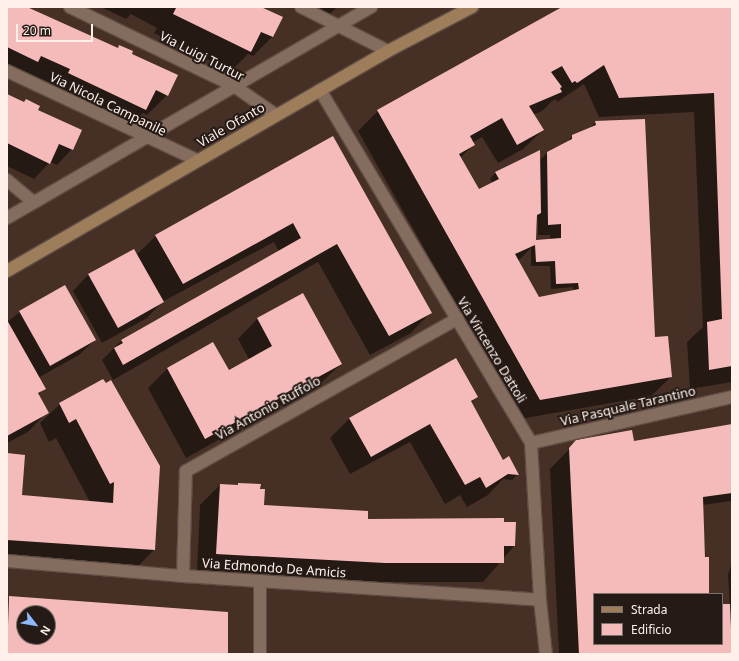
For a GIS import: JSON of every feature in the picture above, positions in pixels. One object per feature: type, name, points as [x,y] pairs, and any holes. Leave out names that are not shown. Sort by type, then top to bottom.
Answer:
[{"type":"main road","name":"Viale Ofanto","points":[[7,271],[388,51],[472,7]]},
{"type":"street","name":"Via Luigi Turtur","points":[[70,7],[234,86],[276,115]]},
{"type":"street","points":[[301,7],[388,51]]},
{"type":"street","points":[[7,218],[371,7]]},
{"type":"street","name":"Via Nicola Campanile","points":[[7,71],[145,138],[197,160]]},
{"type":"street","name":"Via Vincenzo Dattoli","points":[[320,90],[531,443],[540,600],[546,654]]},
{"type":"street","points":[[7,180],[34,203]]},
{"type":"street","name":"Via Antonio Ruffolo","points":[[182,576],[186,471],[457,319]]},
{"type":"street","name":"Via Pasquale Tarantino","points":[[531,443],[732,397]]},
{"type":"street","name":"Via Edmondo De Amicis","points":[[7,561],[182,576],[540,600]]},
{"type":"street","points":[[260,581],[260,654]]},
{"type":"building","points":[[7,7],[27,7],[118,48],[119,45],[133,51],[132,54],[178,75],[168,96],[156,90],[146,110],[68,73],[70,69],[41,56],[38,62],[7,47]]},
{"type":"building","points":[[174,7],[261,7],[283,17],[273,37],[261,32],[251,52],[173,14],[176,8]]},
{"type":"building","points":[[562,7],[732,7],[732,366],[709,370],[707,322],[722,319],[714,93],[619,98],[604,65],[577,83],[575,81],[572,83],[562,66],[551,72],[562,87],[560,88],[562,92],[529,106],[544,130],[517,145],[502,118],[470,136],[475,145],[459,154],[479,189],[499,179],[495,172],[540,150],[541,213],[537,215],[536,240],[561,238],[561,224],[548,225],[547,152],[572,139],[572,135],[596,125],[595,121],[645,119],[655,337],[668,336],[672,377],[540,400],[377,110]],"holes":[[[535,245],[536,262],[555,261],[556,284],[578,283],[579,289],[539,297],[515,254]]]},
{"type":"building","points":[[7,94],[24,102],[26,99],[40,106],[38,110],[82,130],[73,150],[59,144],[50,164],[7,143]]},
{"type":"building","points":[[333,136],[432,313],[389,336],[337,244],[123,365],[114,348],[123,343],[121,340],[301,238],[293,223],[183,284],[155,235]]},
{"type":"building","points":[[134,249],[164,302],[118,328],[88,274]]},
{"type":"building","points":[[65,285],[96,340],[50,366],[19,311]]},
{"type":"building","points":[[303,293],[342,364],[205,439],[167,368],[213,342],[229,370],[272,346],[257,318]]},
{"type":"building","points":[[7,320],[46,389],[38,393],[49,413],[7,436]]},
{"type":"building","points":[[456,358],[478,397],[471,401],[503,460],[509,456],[519,475],[508,474],[486,488],[480,477],[465,485],[430,424],[371,457],[349,418]]},
{"type":"building","points":[[103,379],[106,383],[111,380],[160,466],[155,550],[7,540],[7,453],[25,455],[22,495],[113,503],[114,482],[110,484],[76,419],[69,423],[59,403]]},
{"type":"building","points":[[732,424],[732,493],[703,497],[705,557],[709,557],[709,593],[593,593],[593,645],[723,645],[723,604],[730,604],[732,654],[579,654],[569,448],[576,440],[632,430],[634,441]]},
{"type":"building","points":[[238,483],[261,484],[260,489],[265,489],[264,505],[368,511],[368,519],[504,518],[504,522],[516,522],[515,546],[504,546],[504,563],[385,563],[216,554],[220,484],[238,485]]},
{"type":"building","points":[[9,596],[228,612],[228,654],[7,654]]}]
